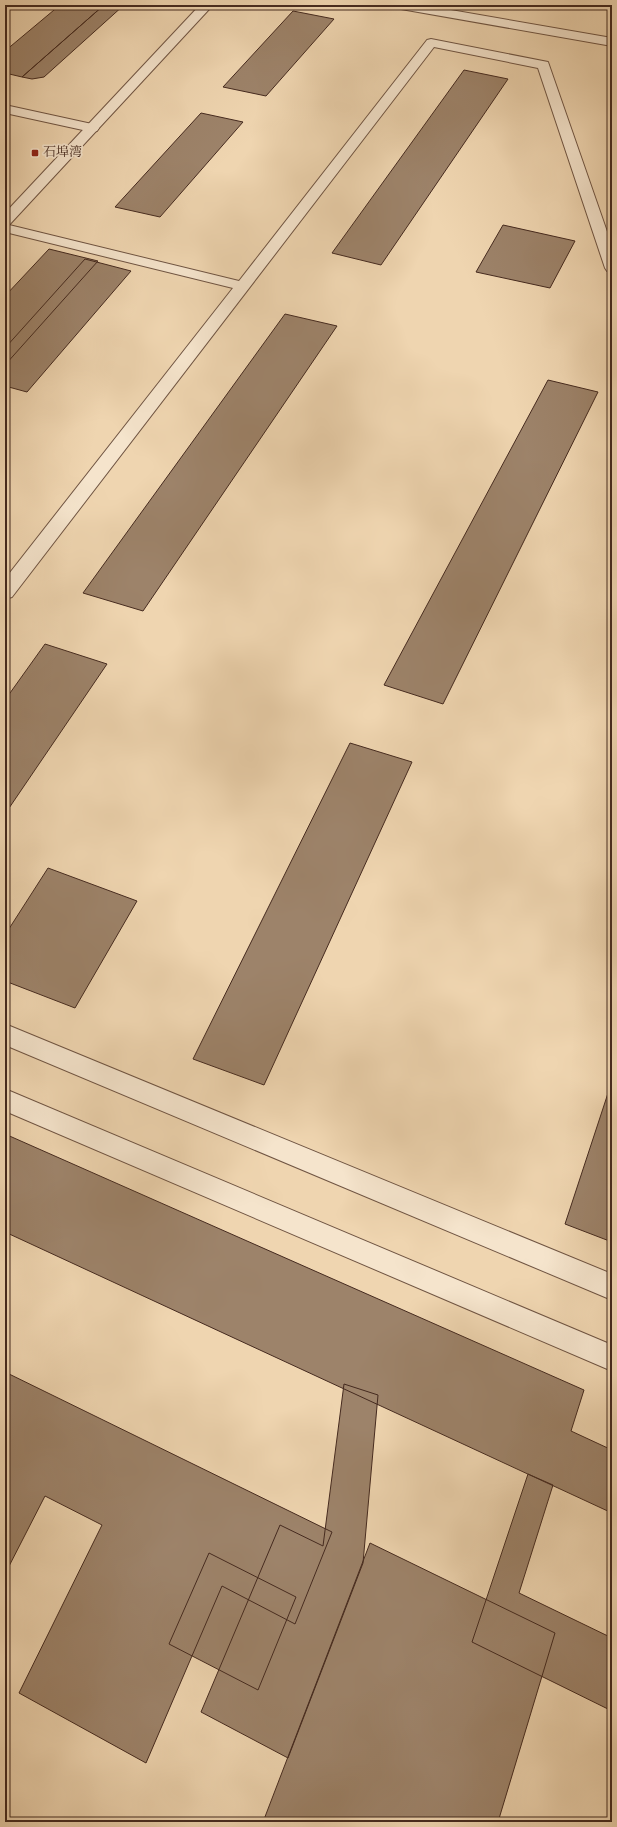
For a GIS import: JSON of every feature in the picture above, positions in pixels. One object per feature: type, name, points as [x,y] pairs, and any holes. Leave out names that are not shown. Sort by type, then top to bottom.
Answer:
[{"type":"street","points":[[5,221],[207,5]]},
{"type":"street","points":[[401,5],[612,42]]},
{"type":"street","points":[[5,592],[431,43],[543,66],[612,268]]},
{"type":"street","points":[[5,109],[92,128]]},
{"type":"street","points":[[5,228],[242,286]]},
{"type":"street","points":[[5,1034],[612,1287]]},
{"type":"street","points":[[5,1100],[612,1358]]},
{"type":"building","points":[[60,5],[104,5],[22,77],[5,73],[5,51]]},
{"type":"building","points":[[104,5],[124,5],[44,77],[32,79],[22,77]]},
{"type":"building","points":[[293,11],[334,19],[266,96],[223,87]]},
{"type":"building","points":[[464,70],[508,79],[381,265],[332,253]]},
{"type":"building","points":[[201,113],[243,122],[160,217],[115,207]]},
{"type":"building","points":[[503,225],[575,241],[550,288],[476,272]]},
{"type":"building","points":[[49,249],[98,261],[5,365],[5,296]]},
{"type":"building","points":[[85,259],[131,271],[27,392],[5,386],[5,348]]},
{"type":"building","points":[[285,314],[337,326],[143,611],[83,593]]},
{"type":"building","points":[[548,380],[598,392],[443,704],[384,685]]},
{"type":"building","points":[[45,644],[107,664],[5,814],[5,700]]},
{"type":"building","points":[[350,743],[412,762],[264,1085],[193,1059]]},
{"type":"building","points":[[48,868],[137,901],[75,1008],[5,981],[5,935]]},
{"type":"building","points":[[612,1081],[612,1242],[565,1224]]},
{"type":"building","points":[[5,1134],[584,1390],[571,1431],[612,1450],[612,1513],[5,1232]]},
{"type":"building","points":[[5,1372],[332,1532],[295,1624],[222,1586],[146,1763],[19,1693],[102,1525],[45,1496],[5,1574]]},
{"type":"building","points":[[344,1384],[378,1395],[363,1563],[288,1758],[201,1712],[280,1525],[323,1546]]},
{"type":"building","points":[[528,1474],[553,1485],[519,1593],[612,1638],[612,1711],[472,1642]]},
{"type":"building","points":[[370,1543],[555,1633],[498,1822],[263,1822]]},
{"type":"building","points":[[209,1553],[296,1597],[258,1690],[169,1644]]},
{"type":"place","name":"石埠湾","points":[[35,153]]}]
